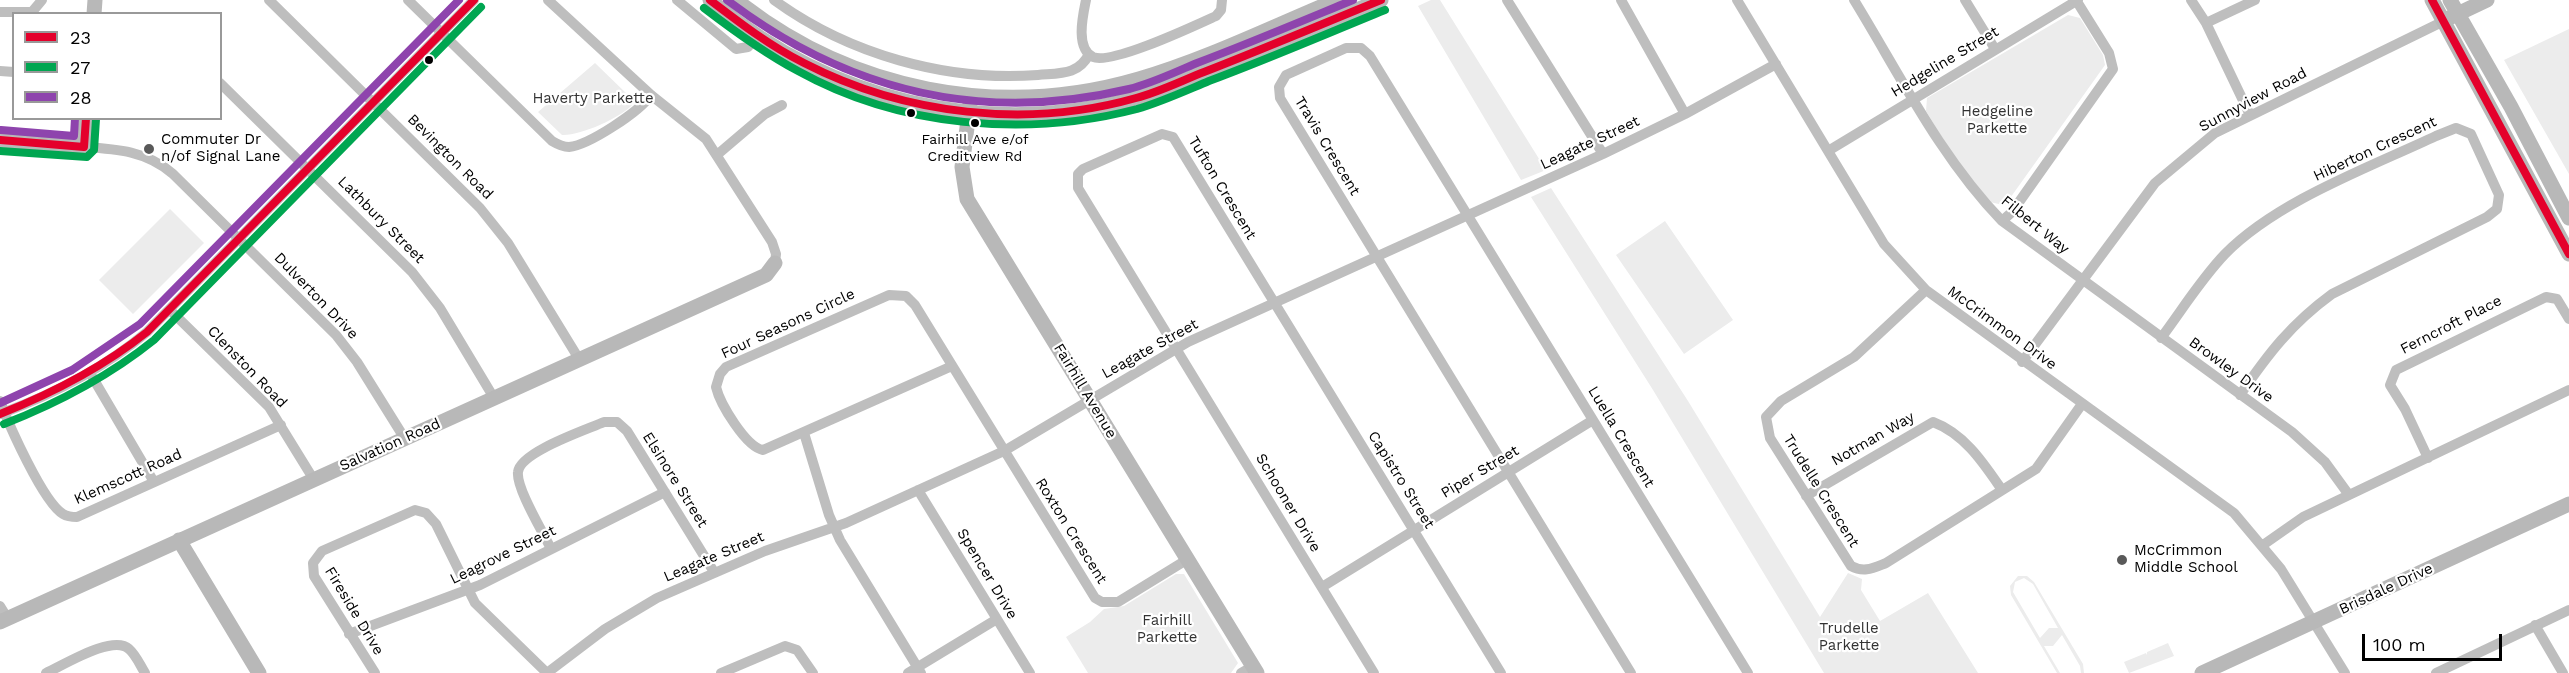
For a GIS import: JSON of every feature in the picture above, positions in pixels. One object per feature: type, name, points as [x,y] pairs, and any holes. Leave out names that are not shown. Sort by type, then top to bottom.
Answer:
[{"type":"street","name":"Bevington Road","points":[[269,0],[480,208],[498,230],[579,359]]},
{"type":"street","points":[[408,0],[552,141],[561,146],[579,144],[635,114],[651,95]]},
{"type":"street","points":[[0,401],[2,413],[42,398],[90,373],[130,346],[171,311],[474,0]]},
{"type":"street","points":[[548,0],[651,95],[706,139],[718,154],[772,242],[776,254],[775,263]]},
{"type":"street","points":[[677,0],[736,49],[748,47],[756,36]]},
{"type":"street","points":[[710,0],[756,36],[789,57],[849,85],[908,103],[968,113],[1046,114],[1133,99],[1381,0]]},
{"type":"street","points":[[736,0],[779,31],[836,61],[912,87],[971,96],[1039,97],[1116,86],[1185,63],[1336,0],[1342,16]]},
{"type":"street","points":[[774,0],[824,31],[862,48],[921,66],[1011,76],[1073,71],[1083,66],[1089,54]]},
{"type":"street","points":[[1086,0],[1082,37],[1089,54],[1094,57],[1105,57],[1170,37],[1216,16],[1221,10],[1222,0]]},
{"type":"street","points":[[1507,0],[1603,154]]},
{"type":"street","points":[[1621,0],[1685,114]]},
{"type":"street","name":"McCrimmon Drive","points":[[1737,0],[1884,244],[1926,290],[2022,362],[2234,513],[2263,545],[2345,673]]},
{"type":"street","name":"Filbert Way","points":[[1854,0],[1942,147],[1971,190],[2002,221],[2082,281]]},
{"type":"street","points":[[1965,0],[1995,49]]},
{"type":"street","points":[[2002,221],[2012,212],[2113,69],[2109,53],[2077,0]]},
{"type":"street","name":"Hedgeline Street","points":[[1828,151],[2077,0]]},
{"type":"street","points":[[2191,0],[2206,22],[2250,115]]},
{"type":"street","points":[[2206,22],[2255,0]]},
{"type":"street","points":[[2432,0],[2569,254]]},
{"type":"street","points":[[2444,21],[2454,7],[2487,0]]},
{"type":"street","points":[[2454,7],[2511,107],[2569,218]]},
{"type":"street","name":"Sunnyview Road","points":[[2022,362],[2155,183],[2215,133],[2444,21]]},
{"type":"street","name":"Travis Crescent","points":[[1376,256],[1280,98],[1279,87],[1286,75],[1346,48],[1360,48],[1370,56],[1468,216]]},
{"type":"street","name":"Leagate Street","points":[[547,673],[620,619],[657,598],[765,551],[834,527],[1004,451],[1176,349],[1603,154],[1685,114],[1776,64]]},
{"type":"street","name":"Lathbury Street","points":[[222,85],[399,258],[426,288],[494,398]]},
{"type":"street","name":"Fairhill Avenue","points":[[971,96],[962,167],[967,199],[1188,559],[1250,671]]},
{"type":"street","points":[[718,154],[765,114],[782,105]]},
{"type":"street","points":[[0,140],[84,147],[87,120]]},
{"type":"street","name":"Hiberton Crescent","points":[[2161,338],[2224,255],[2254,229],[2291,205],[2436,135],[2456,128],[2471,134],[2499,195],[2497,209],[2487,217],[2342,289],[2310,310],[2270,352],[2240,395]]},
{"type":"street","name":"Tufton Crescent","points":[[1176,349],[1078,188],[1078,174],[1083,169],[1162,134],[1173,137],[1274,303]]},
{"type":"street","name":"Dulverton Drive","points":[[84,147],[127,151],[159,164],[239,239],[344,344],[405,439]]},
{"type":"street","name":"Luella Crescent","points":[[1468,216],[1748,673]]},
{"type":"street","points":[[1376,256],[1631,673]]},
{"type":"street","name":"Salvation Road","points":[[3,616],[314,480],[766,275],[775,263]]},
{"type":"street","name":"Browley Drive","points":[[2082,281],[2292,432],[2317,455],[2349,495]]},
{"type":"street","name":"Trudelle Crescent","points":[[1926,290],[1854,357],[1781,401],[1766,417],[1770,438],[1847,561],[1862,570],[1886,563],[2036,469],[2082,404]]},
{"type":"street","name":"Four Seasons Circle","points":[[952,366],[767,449],[750,445],[718,394],[717,383],[722,371],[896,294],[906,296],[912,301],[952,366],[1004,451]]},
{"type":"street","name":"Ferncroft Place","points":[[2428,459],[2405,409],[2390,385],[2396,370],[2546,297],[2557,299],[2569,319]]},
{"type":"street","name":"Capistro Street","points":[[1274,303],[1501,673]]},
{"type":"street","name":"Clenston Road","points":[[171,311],[261,399],[281,425],[314,480]]},
{"type":"street","name":"Schooner Drive","points":[[1176,349],[1374,673]]},
{"type":"street","points":[[90,373],[154,482]]},
{"type":"street","points":[[2263,545],[2304,517],[2569,390]]},
{"type":"street","name":"Klemscott Road","points":[[2,413],[23,454],[57,509],[68,517],[77,517],[281,425]]},
{"type":"street","name":"Piper Street","points":[[1322,587],[1593,420]]},
{"type":"street","name":"Elsinore Street","points":[[551,549],[519,482],[519,467],[529,456],[604,422],[613,421],[627,430],[714,572]]},
{"type":"street","name":"Notman Way","points":[[1806,496],[1934,422],[1944,426],[1978,454],[2002,490]]},
{"type":"street","points":[[804,433],[834,527],[916,671],[997,619]]},
{"type":"street","name":"Roxton Crescent","points":[[1004,451],[1090,593],[1102,602],[1118,602],[1188,559]]},
{"type":"street","name":"Spencer Drive","points":[[918,490],[1030,673]]},
{"type":"street","name":"Leagrove Street","points":[[349,634],[468,590],[665,492]]},
{"type":"street","name":"Brisdale Drive","points":[[2202,673],[2569,504]]},
{"type":"street","name":"Fireside Drive","points":[[375,673],[314,576],[312,568],[315,559],[322,551],[410,512],[421,511],[436,524],[468,590]]},
{"type":"street","points":[[179,540],[259,673]]},
{"type":"street","points":[[468,590],[492,623],[547,673]]},
{"type":"street","points":[[2436,673],[2454,669],[2569,610]]},
{"type":"street","points":[[2535,626],[2563,673]]},
{"type":"street","points":[[46,673],[115,644],[129,648],[145,673]]},
{"type":"street","points":[[721,673],[785,646],[798,650],[813,673]]},
{"type":"green space","points":[[1431,0],[1440,0],[1546,170],[1521,180],[1418,6]]},
{"type":"green space","name":"Hedgeline Parkette","points":[[2068,15],[2080,18],[2103,55],[2105,65],[2008,201],[2003,205],[1990,202],[1964,174],[1926,111],[1927,98]]},
{"type":"green space","points":[[2569,29],[2569,174],[2504,60]]},
{"type":"green space","name":"Haverty Parkette","points":[[595,63],[627,94],[632,105],[619,115],[599,125],[579,133],[562,135],[538,112]]},
{"type":"green space","name":"Trudelle Parkette","points":[[1551,188],[1688,401],[1820,617],[1848,573],[1862,579],[1861,590],[1880,621],[1928,593],[1978,673],[1824,673],[1653,390],[1531,197]]},
{"type":"green space","points":[[170,209],[204,243],[133,314],[99,280]]},
{"type":"green space","points":[[1665,221],[1733,320],[1684,354],[1616,255]]},
{"type":"green space","name":"Fairhill Parkette","points":[[1176,574],[1184,574],[1238,663],[1231,673],[1088,673],[1066,637],[1090,622],[1104,609],[1124,606]]},
{"type":"green space","points":[[2018,576],[2027,576],[2034,582],[2083,664],[2084,673],[2081,673],[2080,666],[2062,635],[2053,646],[2044,646],[2060,673],[2057,673],[2011,595],[2010,586]],"holes":[[[2024,578],[2033,584],[2058,628],[2049,628],[2040,638],[2013,592],[2015,582]]]},
{"type":"green space","points":[[2168,643],[2174,656],[2129,673],[2124,662],[2146,653],[2147,655],[2147,652]]},
{"type":"transit line","name":"28","points":[[0,403],[72,370],[140,324],[459,0]]},
{"type":"transit line","name":"23","points":[[0,414],[76,379],[147,332],[474,0]]},
{"type":"transit line","name":"23","points":[[710,0],[779,49],[843,81],[883,95],[925,105],[967,112],[1010,114],[1052,113],[1095,108],[1145,96],[1381,0]]},
{"type":"transit line","name":"28","points":[[727,0],[773,31],[820,57],[868,77],[918,92],[969,100],[1021,103],[1074,99],[1138,87],[1353,0]]},
{"type":"transit line","name":"23","points":[[2432,0],[2569,254]]},
{"type":"transit line","name":"27","points":[[4,424],[82,388],[119,366],[154,340],[481,7]]},
{"type":"transit line","name":"27","points":[[704,8],[773,57],[837,90],[878,105],[920,115],[964,122],[1008,124],[1051,123],[1095,118],[1137,109],[1385,10]]},
{"type":"transit line","name":"28","points":[[1,130],[74,136],[75,120]]},
{"type":"transit line","name":"23","points":[[0,140],[84,147],[86,120]]},
{"type":"transit line","name":"27","points":[[0,151],[87,157],[94,150],[96,120]]},
{"type":"place","name":"Fairhill Ave e/of Creditview Rd","points":[[975,123]]},
{"type":"place","name":"Commuter Dr n/of Signal Lane","points":[[149,149]]},
{"type":"place","name":"McCrimmon Middle School","points":[[2122,560]]}]
